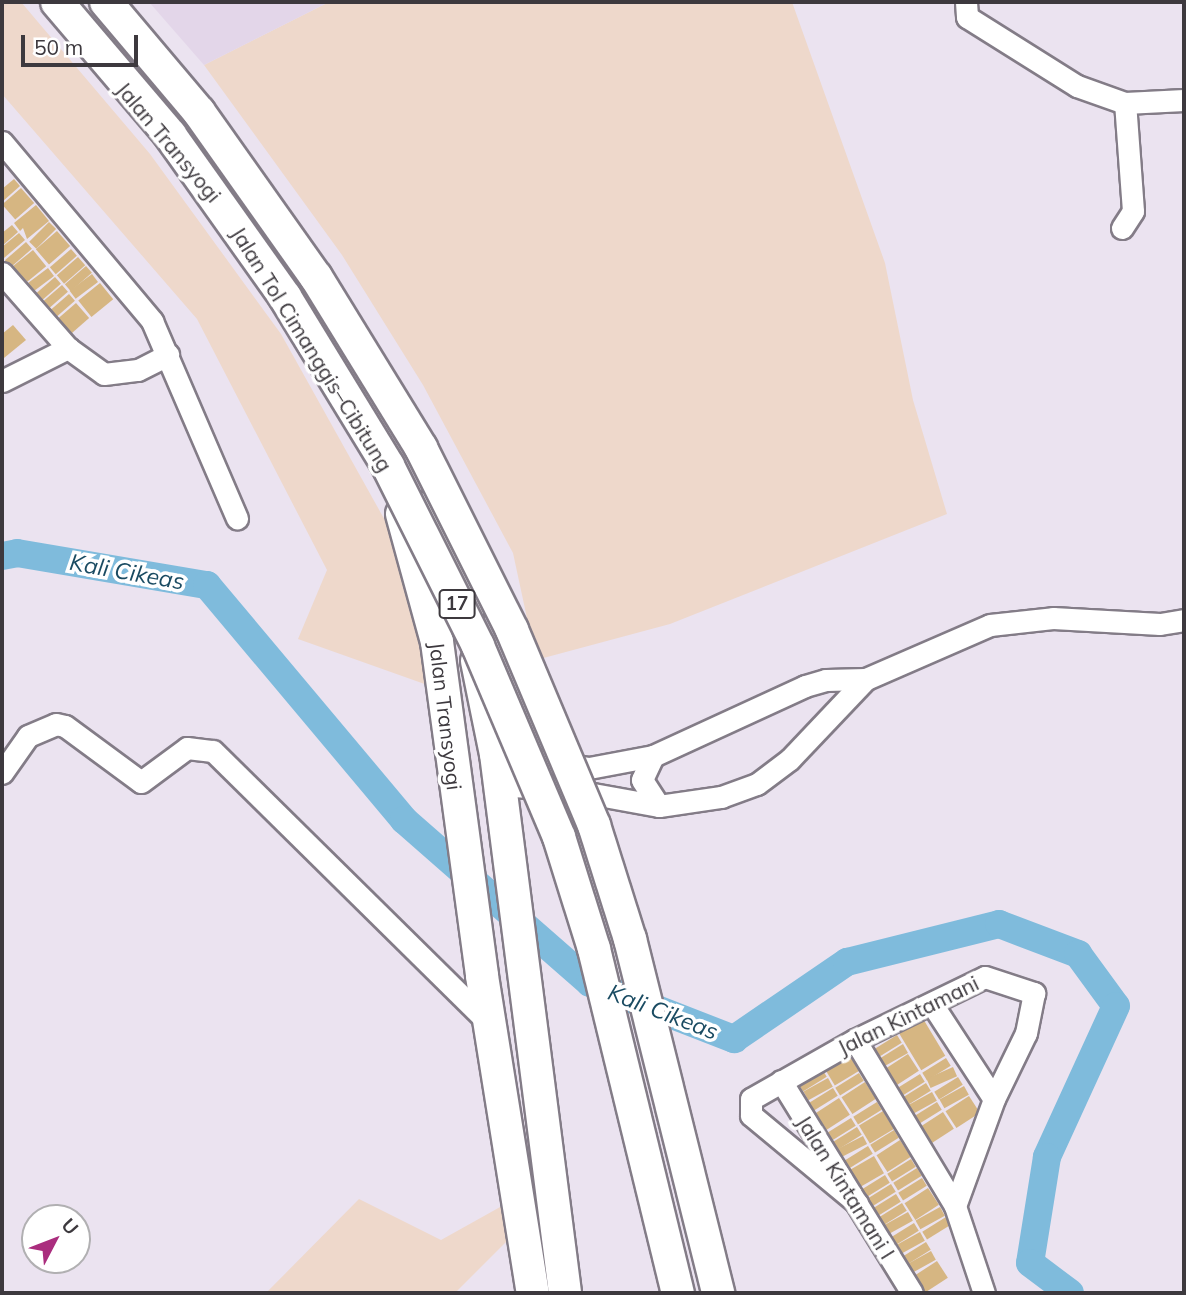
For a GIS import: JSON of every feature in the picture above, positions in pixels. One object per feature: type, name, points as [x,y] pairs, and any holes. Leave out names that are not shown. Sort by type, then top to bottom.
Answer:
[{"type":"highway","name":"Jalan Transyogi","points":[[50,2],[317,322],[343,366],[391,482],[431,610],[482,976],[533,1293]]},
{"type":"highway","name":"Jalan Tol Cimanggis–Cibitung","points":[[57,2],[170,135],[285,298],[388,466],[478,646],[559,837],[594,949],[678,1293]]},
{"type":"highway","name":"Jalan Transyogi","points":[[107,2],[287,222],[351,313],[399,401],[458,570],[496,754],[565,1293]]},
{"type":"highway","name":"Jalan Tol Cimanggis–Cibitung","points":[[107,2],[199,112],[316,277],[421,448],[512,630],[594,825],[631,939],[718,1293]]},
{"type":"street","points":[[966,2],[967,17],[1077,86],[1125,103],[1184,100]]},
{"type":"street","points":[[1122,228],[1133,211],[1125,103]]},
{"type":"street","points":[[2,142],[152,321],[237,518]]},
{"type":"street","points":[[2,273],[68,348],[104,374],[138,370],[168,355]]},
{"type":"street","points":[[2,381],[68,348]]},
{"type":"street","points":[[496,754],[589,768],[653,756],[805,686],[866,679],[990,625],[1053,618],[1160,625],[1184,620]]},
{"type":"street","points":[[501,796],[570,790],[659,806],[691,804],[757,784],[790,759],[866,679]]},
{"type":"street","points":[[2,773],[28,736],[56,724],[65,726],[141,782],[187,748],[213,751],[286,827],[490,1024]]},
{"type":"street","points":[[653,756],[642,780],[659,806]]},
{"type":"street","name":"Jalan Kintamani","points":[[857,1203],[751,1115],[751,1099],[855,1040],[985,977],[1034,993],[1026,1033],[994,1099],[955,1206]]},
{"type":"street","points":[[932,1004],[994,1099]]},
{"type":"street","points":[[855,1040],[955,1206],[984,1293]]},
{"type":"street","name":"Jalan Kintamani I","points":[[781,1081],[912,1293]]},
{"type":"shaded area","points":[[2,2],[21,2],[150,154],[281,334],[387,524],[419,608],[433,687],[298,639],[327,570],[197,319],[2,94]]},
{"type":"shaded area","points":[[149,2],[329,2],[204,65]]},
{"type":"shaded area","points":[[329,2],[792,2],[885,263],[913,400],[947,514],[670,624],[536,660],[513,553],[423,385],[342,255],[204,65]]},
{"type":"shaded area","points":[[359,1199],[441,1240],[511,1201],[514,1234],[455,1293],[266,1293]]},
{"type":"building","points":[[14,179],[20,186],[2,202],[2,189]]},
{"type":"building","points":[[21,188],[34,203],[15,219],[2,204]]},
{"type":"building","points":[[36,205],[49,221],[27,239],[23,228],[20,231],[14,223]]},
{"type":"building","points":[[49,222],[56,229],[36,249],[29,242]]},
{"type":"building","points":[[12,225],[18,232],[2,246],[2,233]]},
{"type":"building","points":[[57,231],[70,246],[49,264],[36,249]]},
{"type":"building","points":[[19,233],[25,240],[4,258],[2,247]]},
{"type":"building","points":[[26,242],[32,249],[11,267],[5,260]]},
{"type":"building","points":[[71,249],[77,256],[56,274],[50,267]]},
{"type":"building","points":[[33,250],[46,266],[24,284],[11,268]]},
{"type":"building","points":[[78,257],[85,265],[64,284],[57,275]]},
{"type":"building","points":[[86,266],[92,273],[71,291],[65,284]]},
{"type":"building","points":[[48,268],[54,276],[32,293],[26,285]]},
{"type":"building","points":[[92,274],[98,282],[76,299],[70,291]]},
{"type":"building","points":[[55,277],[61,284],[40,302],[34,295]]},
{"type":"building","points":[[100,283],[113,299],[91,317],[78,301]]},
{"type":"building","points":[[62,285],[68,292],[47,310],[41,303]]},
{"type":"building","points":[[69,294],[75,301],[54,319],[48,312]]},
{"type":"building","points":[[76,303],[89,318],[68,336],[55,321]]},
{"type":"building","points":[[13,325],[26,340],[4,358],[2,334]]},
{"type":"building","points":[[919,1012],[945,1056],[921,1070],[895,1026]]},
{"type":"building","points":[[897,1035],[902,1043],[878,1057],[873,1050]]},
{"type":"building","points":[[903,1044],[908,1053],[883,1067],[879,1059]]},
{"type":"building","points":[[848,1053],[859,1071],[835,1085],[824,1067]]},
{"type":"building","points":[[908,1054],[919,1071],[895,1086],[885,1069]]},
{"type":"building","points":[[946,1058],[951,1066],[927,1080],[922,1073]]},
{"type":"building","points":[[953,1067],[957,1076],[931,1088],[927,1079]]},
{"type":"building","points":[[822,1069],[827,1077],[803,1091],[798,1084]]},
{"type":"building","points":[[859,1073],[864,1081],[840,1095],[835,1088]]},
{"type":"building","points":[[920,1074],[925,1082],[901,1096],[896,1089]]},
{"type":"building","points":[[958,1077],[963,1085],[939,1099],[934,1092]]},
{"type":"building","points":[[828,1078],[833,1087],[808,1100],[804,1092]]},
{"type":"building","points":[[865,1082],[876,1099],[852,1114],[842,1097]]},
{"type":"building","points":[[926,1083],[931,1091],[907,1105],[902,1098]]},
{"type":"building","points":[[964,1086],[969,1095],[944,1108],[940,1100]]},
{"type":"building","points":[[833,1088],[838,1096],[814,1110],[809,1103]]},
{"type":"building","points":[[932,1092],[937,1101],[912,1114],[908,1106]]},
{"type":"building","points":[[969,1096],[980,1113],[956,1128],[946,1111]]},
{"type":"building","points":[[839,1098],[850,1115],[826,1130],[816,1113]]},
{"type":"building","points":[[877,1102],[882,1110],[858,1124],[853,1117]]},
{"type":"building","points":[[937,1102],[942,1110],[918,1124],[913,1117]]},
{"type":"building","points":[[883,1111],[894,1129],[870,1143],[859,1125]]},
{"type":"building","points":[[943,1112],[954,1129],[930,1144],[920,1127]]},
{"type":"building","points":[[851,1118],[856,1126],[832,1140],[827,1133]]},
{"type":"building","points":[[857,1127],[862,1135],[838,1149],[833,1142]]},
{"type":"building","points":[[894,1130],[899,1138],[875,1152],[870,1145]]},
{"type":"building","points":[[863,1136],[867,1144],[842,1157],[838,1149]]},
{"type":"building","points":[[900,1140],[911,1157],[887,1172],[877,1155]]},
{"type":"building","points":[[868,1146],[873,1154],[849,1168],[844,1161]]},
{"type":"building","points":[[874,1156],[884,1173],[860,1187],[850,1170]]},
{"type":"building","points":[[911,1159],[916,1167],[892,1181],[887,1174]]},
{"type":"building","points":[[917,1168],[922,1176],[898,1190],[893,1183]]},
{"type":"building","points":[[885,1175],[890,1183],[866,1197],[861,1190]]},
{"type":"building","points":[[922,1178],[927,1186],[903,1200],[898,1193]]},
{"type":"building","points":[[891,1184],[896,1192],[872,1206],[867,1199]]},
{"type":"building","points":[[928,1188],[939,1205],[915,1220],[905,1203]]},
{"type":"building","points":[[896,1194],[901,1202],[877,1216],[872,1209]]},
{"type":"building","points":[[902,1203],[907,1211],[883,1225],[878,1218]]},
{"type":"building","points":[[940,1207],[945,1216],[920,1229],[916,1221]]},
{"type":"building","points":[[908,1212],[913,1221],[888,1234],[884,1226]]},
{"type":"building","points":[[946,1217],[951,1225],[927,1239],[922,1232]]},
{"type":"building","points":[[914,1223],[919,1231],[895,1245],[890,1238]]},
{"type":"building","points":[[920,1232],[925,1241],[900,1254],[896,1246]]},
{"type":"building","points":[[926,1242],[931,1250],[907,1264],[902,1257]]},
{"type":"building","points":[[931,1251],[936,1260],[911,1273],[907,1265]]},
{"type":"building","points":[[937,1261],[948,1278],[924,1293],[914,1276]]},
{"type":"waterway","name":"Kali Cikeas","points":[[2,556],[17,553],[207,585],[404,820],[590,983],[734,1039],[847,962],[999,924],[1078,954],[1116,1006],[1047,1157],[1030,1263],[1070,1293]]}]
